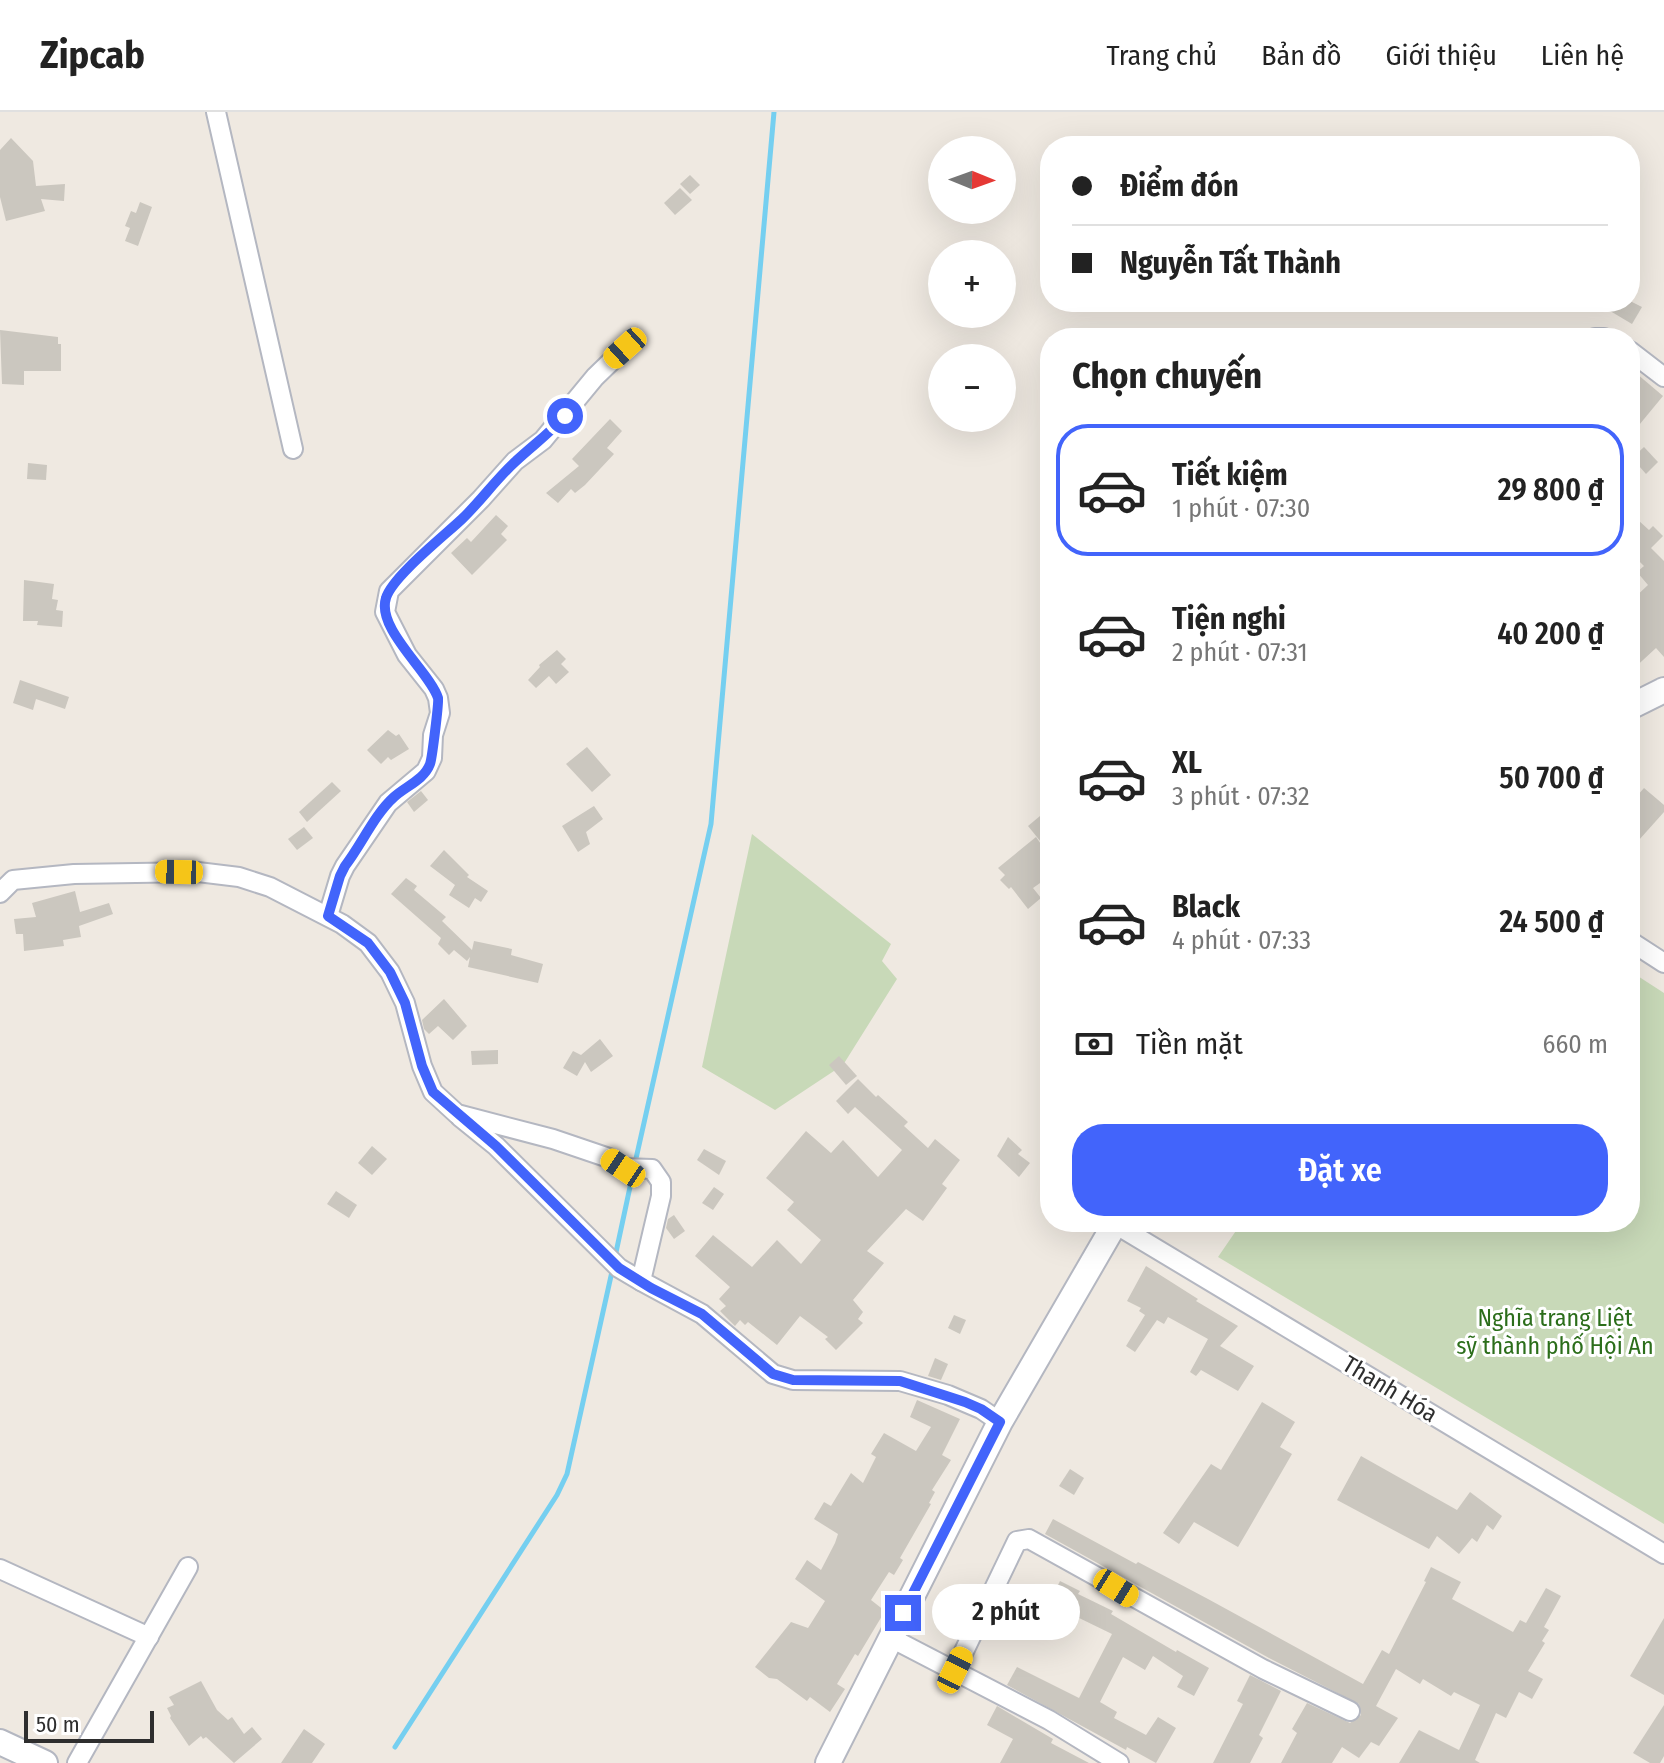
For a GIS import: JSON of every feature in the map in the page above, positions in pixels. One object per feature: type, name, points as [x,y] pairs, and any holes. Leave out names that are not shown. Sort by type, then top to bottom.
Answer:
[{"type":"main road","points":[[1640,702],[1664,690]]},
{"type":"main road","points":[[828,1763],[1000,1422],[1111,1232]]},
{"type":"main road","points":[[0,1742],[45,1763]]},
{"type":"street","points":[[216,112],[293,449]]},
{"type":"street","points":[[328,916],[345,866],[388,803],[422,776],[432,758],[433,735],[440,713],[438,698],[407,655],[393,629],[385,612],[386,597],[411,567],[515,461],[543,440],[602,370],[625,348]]},
{"type":"street","points":[[1640,359],[1664,377]]},
{"type":"street","points":[[0,893],[13,880],[74,874],[198,872],[239,877],[270,887],[328,916],[368,943],[390,972],[405,1003],[422,1066],[433,1092],[496,1146],[614,1263],[702,1314],[773,1374],[793,1380],[900,1381],[948,1395],[981,1409],[1000,1422]]},
{"type":"street","points":[[1640,947],[1664,963]]},
{"type":"street","points":[[457,1114],[553,1139],[609,1158],[623,1168],[652,1169],[661,1182],[661,1196],[641,1281]]},
{"type":"street","name":"Thanh Hóa","points":[[1131,1232],[1664,1554]]},
{"type":"street","points":[[955,1670],[1017,1541],[1029,1539],[1263,1669],[1350,1711]]},
{"type":"street","points":[[77,1763],[188,1567]]},
{"type":"street","points":[[0,1569],[149,1637]]},
{"type":"street","points":[[891,1638],[1049,1720],[1119,1763]]},
{"type":"green space","points":[[752,834],[891,944],[882,961],[897,979],[843,1065],[775,1110],[702,1067]]},
{"type":"green space","name":"Nghĩa trang Liệt sỹ thành phố Hội An","points":[[1640,977],[1664,993],[1664,1524],[1218,1257],[1235,1232],[1640,1232]]},
{"type":"building","points":[[11,138],[33,161],[36,186],[65,184],[64,201],[41,199],[45,211],[6,221],[0,197],[0,150]]},
{"type":"building","points":[[690,175],[700,185],[690,194],[680,184]]},
{"type":"building","points":[[680,188],[692,200],[675,215],[664,203]]},
{"type":"building","points":[[140,202],[152,207],[138,246],[125,241],[130,228],[125,226],[131,211],[136,213]]},
{"type":"building","points":[[1612,312],[1639,312],[1632,324]]},
{"type":"building","points":[[0,330],[58,337],[61,371],[24,371],[24,385],[2,384]]},
{"type":"building","points":[[1640,376],[1663,396],[1640,424]]},
{"type":"building","points":[[610,419],[622,431],[607,448],[614,454],[585,485],[575,493],[571,489],[558,503],[546,493],[579,466],[572,459]]},
{"type":"building","points":[[1644,447],[1658,462],[1646,474],[1640,467],[1640,451]]},
{"type":"building","points":[[28,463],[47,465],[46,480],[27,479]]},
{"type":"building","points":[[496,515],[508,526],[501,534],[507,540],[472,575],[451,553],[467,538],[471,542]]},
{"type":"building","points":[[1640,522],[1649,530],[1653,526],[1663,536],[1651,548],[1664,561],[1664,657],[1656,648],[1640,663],[1640,593],[1648,585],[1640,576],[1644,566],[1640,562]]},
{"type":"building","points":[[24,580],[54,584],[52,599],[58,600],[56,610],[63,611],[62,627],[23,621]]},
{"type":"building","points":[[557,650],[566,659],[561,664],[569,672],[556,684],[549,676],[536,688],[528,680],[539,665]]},
{"type":"building","points":[[20,680],[69,697],[65,709],[36,699],[33,710],[13,703]]},
{"type":"building","points":[[388,730],[396,736],[399,734],[409,749],[391,760],[388,757],[381,764],[367,750]]},
{"type":"building","points":[[587,747],[611,775],[592,792],[566,764]]},
{"type":"building","points":[[332,782],[341,791],[307,822],[299,812]]},
{"type":"building","points":[[1644,788],[1664,805],[1664,812],[1640,839],[1640,793]]},
{"type":"building","points":[[421,791],[428,800],[414,812],[407,802]]},
{"type":"building","points":[[594,806],[603,819],[586,832],[590,844],[578,852],[562,826]]},
{"type":"building","points":[[1040,816],[1040,841],[1028,826]]},
{"type":"building","points":[[304,827],[313,838],[297,850],[288,839]]},
{"type":"building","points":[[1036,837],[1040,843],[1040,883],[1033,888],[1040,899],[1028,909],[1011,887],[1009,889],[1000,880],[1005,875],[998,868]]},
{"type":"building","points":[[444,850],[469,875],[467,877],[488,891],[481,902],[475,898],[469,908],[449,895],[455,885],[430,866]]},
{"type":"building","points":[[406,878],[417,886],[414,890],[446,917],[442,921],[472,950],[474,941],[512,949],[511,955],[543,964],[538,983],[468,967],[470,957],[467,961],[454,950],[449,955],[438,944],[441,938],[391,894]]},
{"type":"building","points":[[75,891],[80,912],[109,903],[113,914],[79,926],[81,937],[63,940],[64,946],[24,951],[23,934],[16,934],[14,919],[36,917],[32,903]]},
{"type":"building","points":[[444,999],[467,1026],[453,1040],[438,1026],[429,1034],[422,1020]]},
{"type":"building","points":[[600,1039],[613,1056],[591,1072],[585,1062],[577,1076],[563,1068],[573,1051],[581,1055]]},
{"type":"building","points":[[498,1050],[498,1064],[472,1065],[471,1051]]},
{"type":"building","points":[[839,1056],[857,1076],[846,1085],[829,1065]]},
{"type":"building","points":[[858,1079],[908,1122],[904,1126],[928,1148],[935,1139],[960,1160],[942,1184],[947,1188],[923,1221],[906,1209],[867,1251],[884,1263],[853,1300],[863,1312],[858,1319],[863,1323],[836,1350],[825,1339],[828,1337],[800,1316],[777,1345],[748,1322],[745,1325],[740,1320],[735,1326],[720,1311],[726,1306],[719,1299],[730,1287],[695,1256],[713,1235],[752,1267],[777,1240],[801,1264],[821,1240],[787,1210],[794,1202],[766,1178],[806,1131],[831,1153],[843,1140],[878,1177],[902,1150],[855,1107],[848,1114],[836,1101]]},
{"type":"building","points":[[1008,1137],[1022,1150],[1018,1154],[1030,1163],[1019,1177],[997,1156]]},
{"type":"building","points":[[372,1146],[387,1159],[372,1175],[358,1163]]},
{"type":"building","points":[[704,1149],[726,1161],[719,1175],[697,1160]]},
{"type":"building","points":[[714,1187],[724,1194],[713,1210],[702,1203]]},
{"type":"building","points":[[336,1191],[357,1205],[349,1218],[327,1204]]},
{"type":"building","points":[[674,1215],[685,1231],[674,1239],[666,1228],[668,1219]]},
{"type":"building","points":[[1146,1266],[1238,1326],[1220,1346],[1254,1366],[1238,1391],[1201,1370],[1196,1376],[1190,1372],[1208,1339],[1168,1317],[1164,1324],[1157,1320],[1135,1352],[1126,1346],[1145,1315],[1139,1311],[1141,1308],[1127,1301]]},
{"type":"building","points":[[954,1315],[966,1320],[960,1334],[948,1328]]},
{"type":"building","points":[[935,1358],[948,1364],[941,1380],[928,1376]]},
{"type":"building","points":[[917,1400],[960,1419],[942,1455],[951,1460],[932,1490],[935,1492],[931,1504],[900,1558],[903,1560],[894,1575],[889,1572],[871,1600],[885,1611],[837,1684],[845,1689],[830,1712],[810,1697],[807,1701],[755,1667],[791,1622],[808,1628],[825,1601],[795,1579],[807,1560],[821,1570],[835,1543],[838,1534],[814,1519],[824,1502],[831,1506],[851,1473],[863,1483],[876,1457],[871,1454],[884,1433],[916,1451],[931,1427],[910,1417]]},
{"type":"building","points":[[1262,1402],[1295,1422],[1280,1447],[1292,1454],[1248,1530],[1238,1547],[1194,1522],[1179,1544],[1163,1533],[1211,1464],[1221,1470]]},
{"type":"building","points":[[1361,1456],[1457,1510],[1470,1492],[1502,1516],[1493,1530],[1487,1525],[1477,1542],[1472,1538],[1459,1554],[1437,1536],[1429,1549],[1337,1500]]},
{"type":"building","points":[[1070,1469],[1084,1478],[1074,1495],[1059,1486]]},
{"type":"building","points":[[1053,1519],[1363,1684],[1382,1650],[1389,1654],[1431,1567],[1461,1582],[1452,1599],[1513,1632],[1520,1620],[1526,1623],[1546,1588],[1561,1596],[1544,1627],[1549,1630],[1542,1641],[1545,1643],[1528,1671],[1543,1679],[1532,1699],[1519,1692],[1506,1718],[1496,1713],[1475,1760],[1480,1763],[1399,1763],[1419,1730],[1459,1750],[1480,1705],[1454,1692],[1451,1696],[1423,1679],[1420,1684],[1396,1669],[1376,1706],[1398,1718],[1379,1746],[1371,1742],[1359,1758],[1342,1747],[1332,1763],[1281,1763],[1297,1733],[1292,1729],[1307,1703],[1350,1723],[1361,1715],[1359,1704],[1045,1534]]},
{"type":"building","points":[[1060,1581],[1176,1652],[1209,1668],[1194,1696],[1177,1687],[1183,1676],[1153,1656],[1145,1670],[1123,1657],[1100,1702],[1117,1712],[1114,1718],[1146,1735],[1158,1717],[1176,1728],[1156,1763],[1007,1685],[1017,1667],[1079,1698],[1112,1634],[1075,1616],[1078,1610],[1052,1597]]},
{"type":"building","points":[[1664,1618],[1664,1695],[1630,1676]]},
{"type":"building","points":[[1250,1675],[1281,1691],[1259,1735],[1263,1738],[1250,1763],[1213,1763],[1243,1704],[1237,1701]]},
{"type":"building","points":[[201,1681],[217,1710],[228,1720],[232,1717],[244,1734],[252,1727],[262,1739],[234,1763],[206,1737],[203,1739],[201,1736],[189,1746],[170,1718],[167,1708],[174,1705],[169,1697]]},
{"type":"building","points":[[1664,1705],[1664,1756],[1660,1763],[1650,1763],[1633,1753]]},
{"type":"building","points":[[997,1706],[1053,1739],[1051,1743],[1089,1763],[1000,1763],[1013,1739],[987,1725]]},
{"type":"building","points":[[304,1729],[325,1744],[312,1763],[281,1763]]},
{"type":"waterway","points":[[635,1163],[711,824],[774,112]]},
{"type":"waterway","points":[[615,1257],[633,1173]]},
{"type":"waterway","points":[[395,1747],[557,1495],[567,1474],[613,1267]]},
{"type":"route","points":[[565,416],[543,440],[515,461],[411,567],[386,597],[385,612],[407,655],[438,698],[440,713],[433,735],[432,758],[422,776],[388,803],[345,866],[328,916],[368,943],[390,972],[405,1003],[422,1066],[433,1092],[496,1146],[619,1268],[702,1314],[773,1374],[793,1380],[900,1381],[948,1395],[981,1409],[1000,1422],[903,1613]]}]
